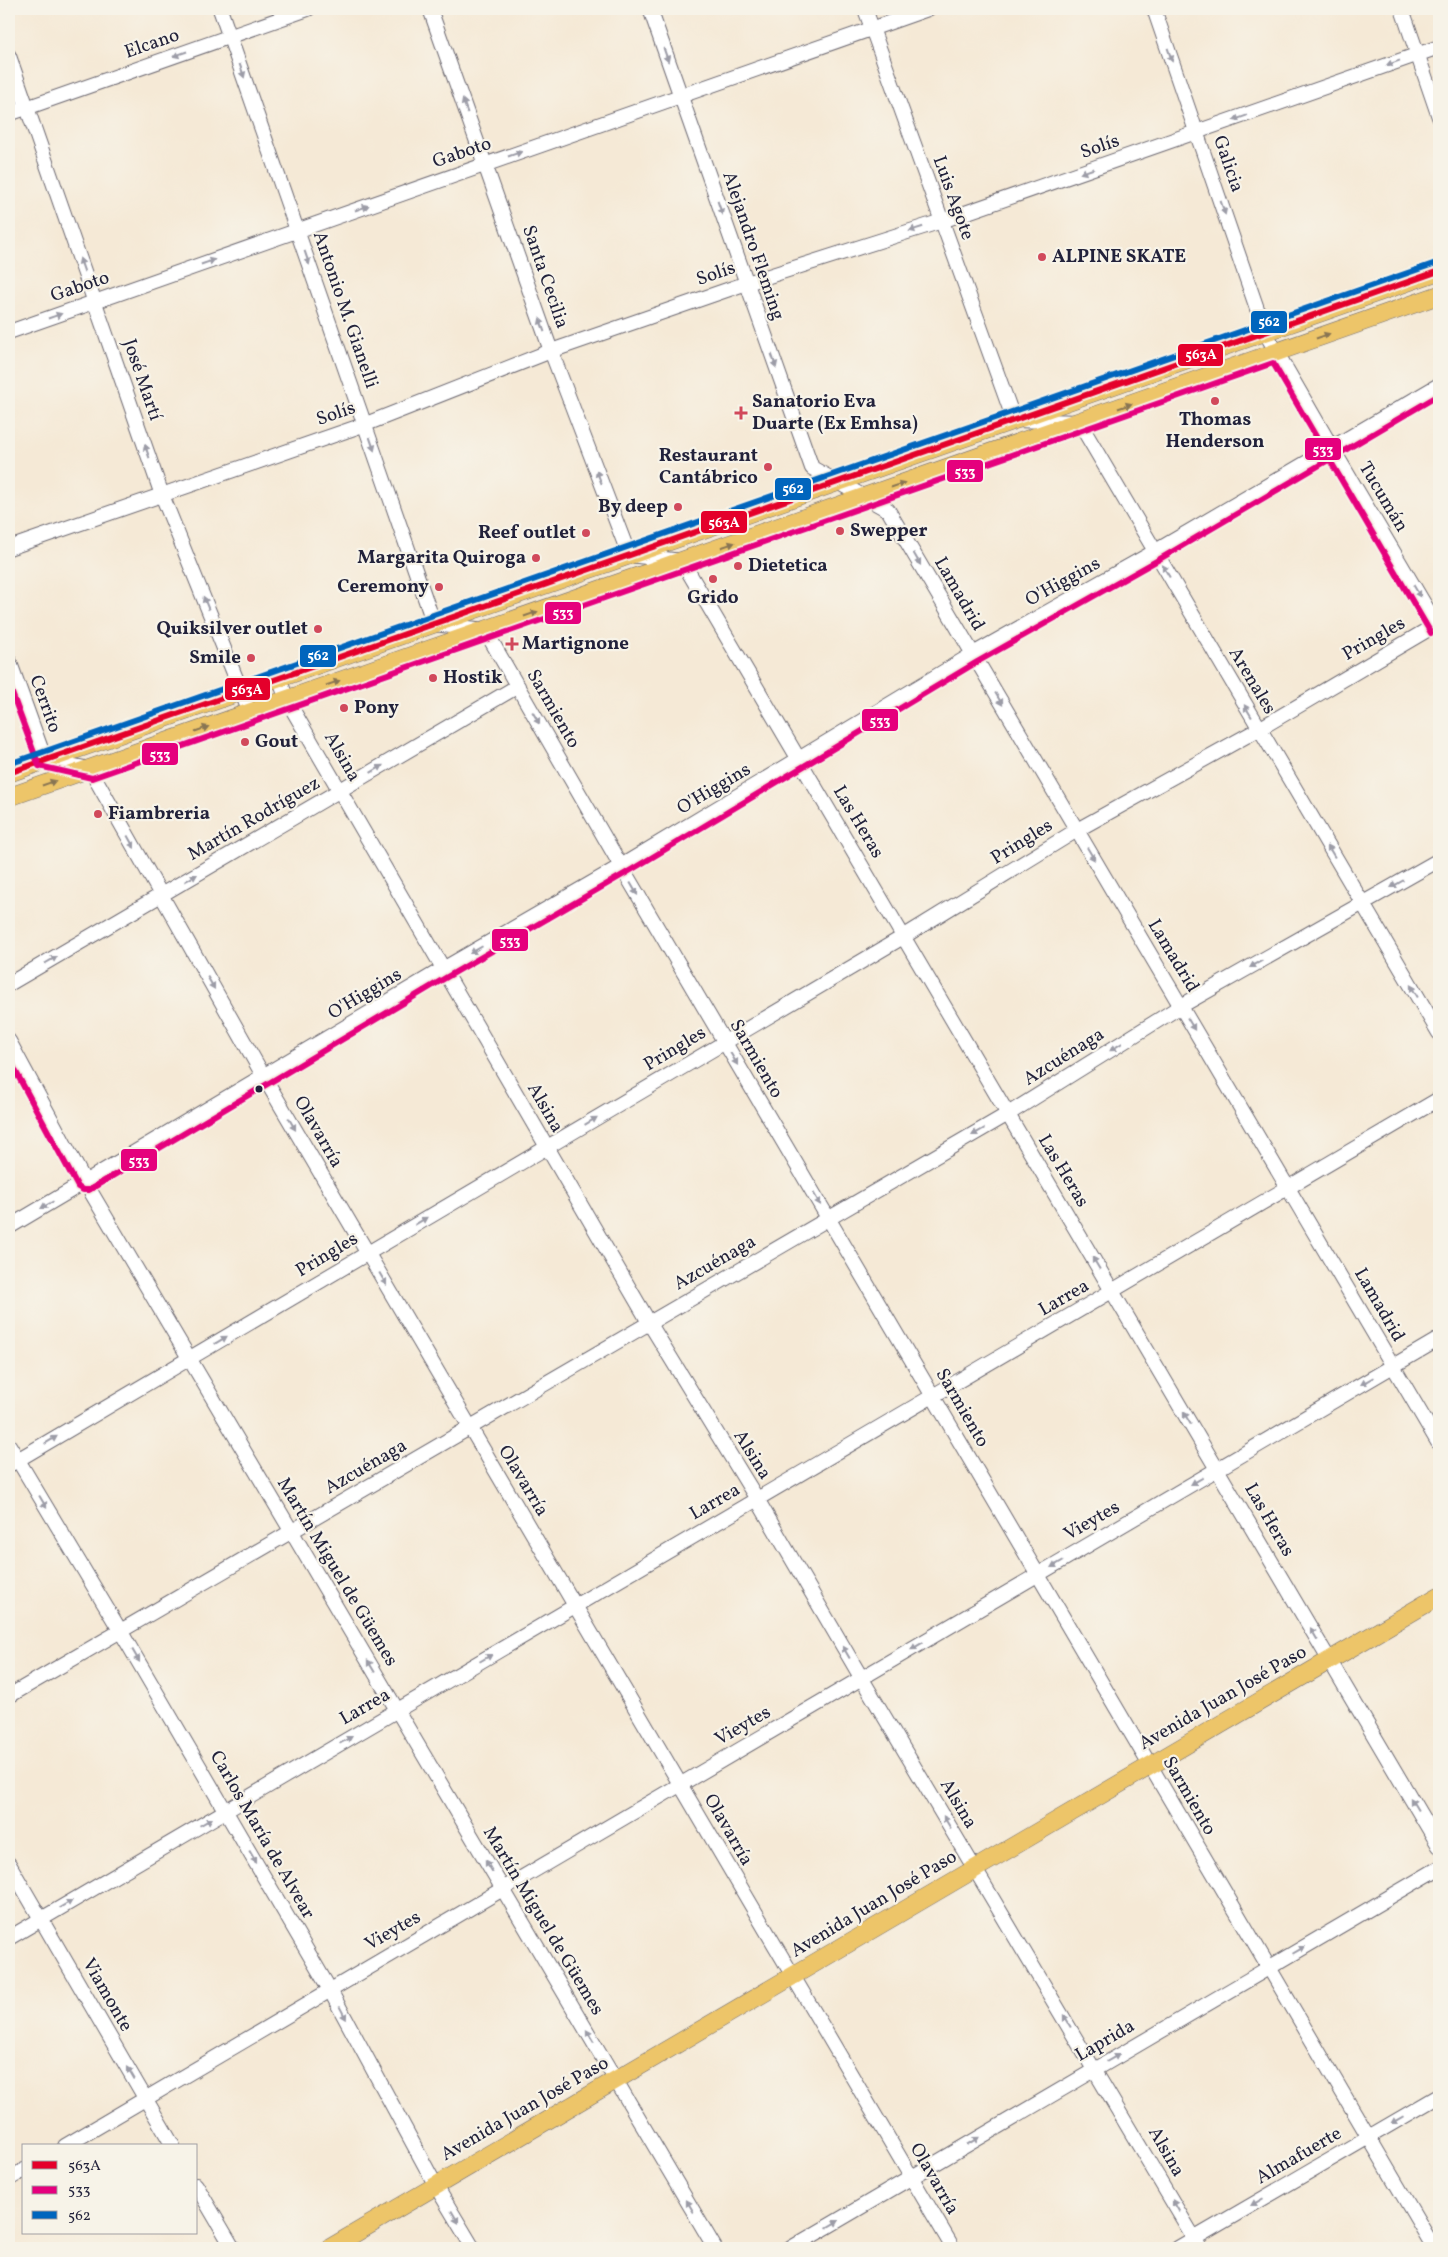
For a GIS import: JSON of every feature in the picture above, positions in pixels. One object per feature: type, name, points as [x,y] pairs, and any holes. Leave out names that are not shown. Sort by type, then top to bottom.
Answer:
[{"type":"main road","points":[[9,773],[1439,271]]},
{"type":"main road","points":[[9,797],[1439,295]]},
{"type":"main road","name":"Avenida Juan José Paso","points":[[330,2248],[1439,1596]]},
{"type":"street","name":"Antonio M. Gianelli","points":[[220,9],[366,424],[434,624]]},
{"type":"street","name":"Elcano","points":[[9,114],[308,9]]},
{"type":"street","name":"Santa Cecilia","points":[[430,9],[551,351],[630,555]]},
{"type":"street","name":"Alejandro Fleming","points":[[650,9],[812,468],[864,497]]},
{"type":"street","name":"Luis Agote","points":[[865,9],[1014,420]]},
{"type":"street","name":"Gaboto","points":[[9,332],[928,9]]},
{"type":"street","name":"Galicia","points":[[1154,9],[1265,332]]},
{"type":"street","points":[[1402,9],[1439,117]]},
{"type":"street","name":"Solís","points":[[9,548],[366,424],[551,351],[747,283],[942,221],[1439,47]]},
{"type":"street","name":"José Martí","points":[[9,56],[162,495],[250,713]]},
{"type":"street","name":"Tucumán","points":[[1265,332],[1438,625]]},
{"type":"street","name":"O'Higgins","points":[[9,1227],[443,969],[621,866],[973,654],[1154,552],[1439,385]]},
{"type":"street","points":[[1014,420],[1079,422]]},
{"type":"street","name":"Arenales","points":[[1079,422],[1258,729],[1439,1033]]},
{"type":"street","name":"Lamadrid","points":[[864,497],[888,510],[1439,1444]]},
{"type":"street","points":[[630,555],[682,561]]},
{"type":"street","name":"Las Heras","points":[[682,561],[1439,1846]]},
{"type":"street","points":[[434,624],[485,630]]},
{"type":"street","name":"Pringles","points":[[13,1462],[903,937],[1077,830],[1258,729],[1438,625]]},
{"type":"street","name":"Sarmiento","points":[[485,630],[724,1042],[1434,2248]]},
{"type":"street","name":"Cerrito","points":[[9,660],[45,760]]},
{"type":"street","name":"Alsina","points":[[279,678],[287,700],[546,1148],[650,1324],[757,1499],[1197,2243]]},
{"type":"street","name":"Martín Rodríguez","points":[[9,984],[518,686]]},
{"type":"street","points":[[45,760],[90,769]]},
{"type":"street","name":"Olavarría","points":[[90,769],[264,1076],[952,2248]]},
{"type":"street","name":"Azcuénaga","points":[[9,1696],[1008,1114],[1181,1006],[1439,860]]},
{"type":"street","name":"Martín Miguel de Güemes","points":[[9,1041],[85,1182],[715,2248]]},
{"type":"street","name":"Larrea","points":[[9,1938],[1439,1099]]},
{"type":"street","name":"Vieytes","points":[[68,2144],[1439,1339]]},
{"type":"street","name":"Carlos María de Alvear","points":[[9,1445],[13,1462],[121,1632],[226,1810],[330,1990],[436,2186],[473,2248]]},
{"type":"street","name":"Viamonte","points":[[9,1864],[172,2144]]},
{"type":"street","name":"Laprida","points":[[791,2248],[1439,1868]]},
{"type":"street","name":"Almafuerte","points":[[1178,2248],[1197,2243],[1368,2137],[1439,2096]]},
{"type":"street","points":[[9,2179],[22,2171]]},
{"type":"street","points":[[198,2188],[234,2248]]},
{"type":"transit line","name":"562","points":[[9,764],[1436,263]]},
{"type":"transit line","name":"563A","points":[[9,773],[1439,271]]},
{"type":"transit line","name":"533","points":[[9,685],[39,766],[92,778],[1273,363],[1431,633]]},
{"type":"transit line","name":"533","points":[[9,1059],[78,1187],[83,1190],[89,1190],[626,873],[977,662],[1158,560],[1439,395]]},
{"type":"place","name":"ALPINE SKATE","points":[[1042,257]]},
{"type":"place","name":"Thomas Henderson","points":[[1215,401]]},
{"type":"place","name":"Sanatorio Eva Duarte (Ex Emhsa)","points":[[741,413]]},
{"type":"place","name":"Restaurant Cantábrico","points":[[768,467]]},
{"type":"place","name":"By deep","points":[[678,507]]},
{"type":"place","name":"Swepper","points":[[840,531]]},
{"type":"place","name":"Reef outlet","points":[[586,533]]},
{"type":"place","name":"Margarita Quiroga","points":[[536,558]]},
{"type":"place","name":"Dietetica","points":[[738,566]]},
{"type":"place","name":"Grido","points":[[713,579]]},
{"type":"place","name":"Ceremony","points":[[439,587]]},
{"type":"place","name":"Quiksilver outlet","points":[[318,629]]},
{"type":"place","name":"Martignone","points":[[512,644]]},
{"type":"place","name":"Smile","points":[[251,658]]},
{"type":"place","name":"Hostik","points":[[433,678]]},
{"type":"place","name":"Pony","points":[[344,708]]},
{"type":"place","name":"Gout","points":[[245,742]]},
{"type":"place","name":"Fiambreria","points":[[98,814]]}]
